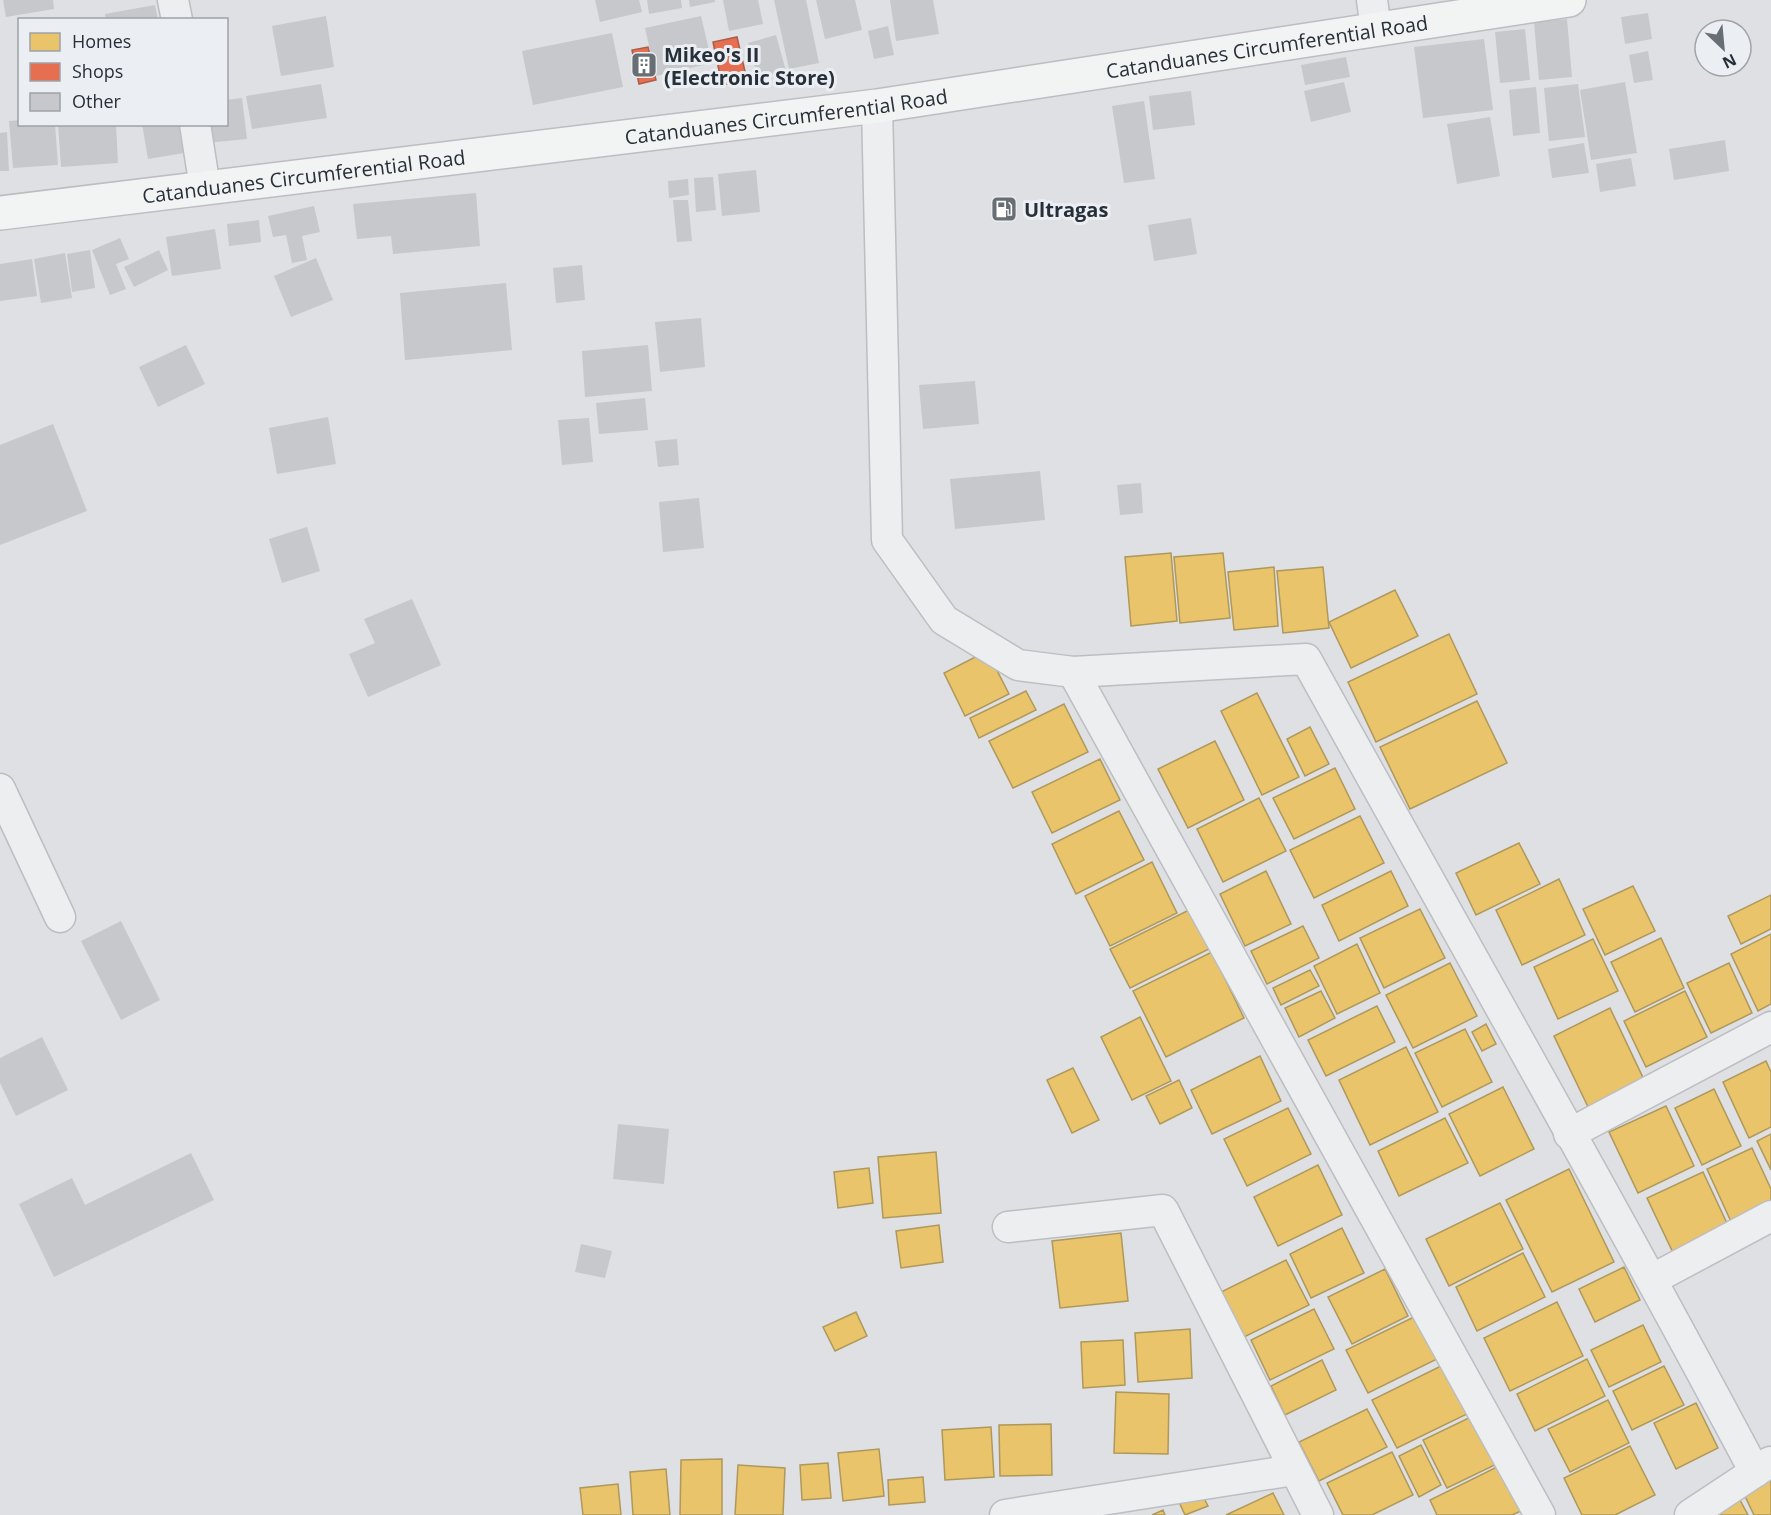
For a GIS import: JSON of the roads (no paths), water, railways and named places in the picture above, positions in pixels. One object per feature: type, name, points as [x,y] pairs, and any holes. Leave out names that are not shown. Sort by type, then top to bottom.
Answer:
[{"type":"main road","name":"Catanduanes Circumferential Road","points":[[0,213],[877,106],[1374,15],[1569,0]]},
{"type":"street","points":[[173,0],[177,18]]},
{"type":"street","points":[[877,106],[887,540],[944,620],[1018,665],[1072,672],[1306,659],[1569,1134],[1763,1467],[1690,1515]]},
{"type":"street","points":[[195,126],[206,188]]},
{"type":"street","points":[[1072,672],[1540,1515]]},
{"type":"street","points":[[0,789],[60,917]]},
{"type":"street","points":[[1569,1134],[1771,1027]]},
{"type":"street","points":[[1008,1227],[1163,1210],[1318,1515]]},
{"type":"street","points":[[1653,1279],[1771,1216]]},
{"type":"street","points":[[1005,1515],[1118,1507],[1294,1470]]},
{"type":"place","name":"Mikeo's II (Electronic Store)","points":[[644,65]]},
{"type":"place","name":"Ultragas","points":[[1004,209]]}]
